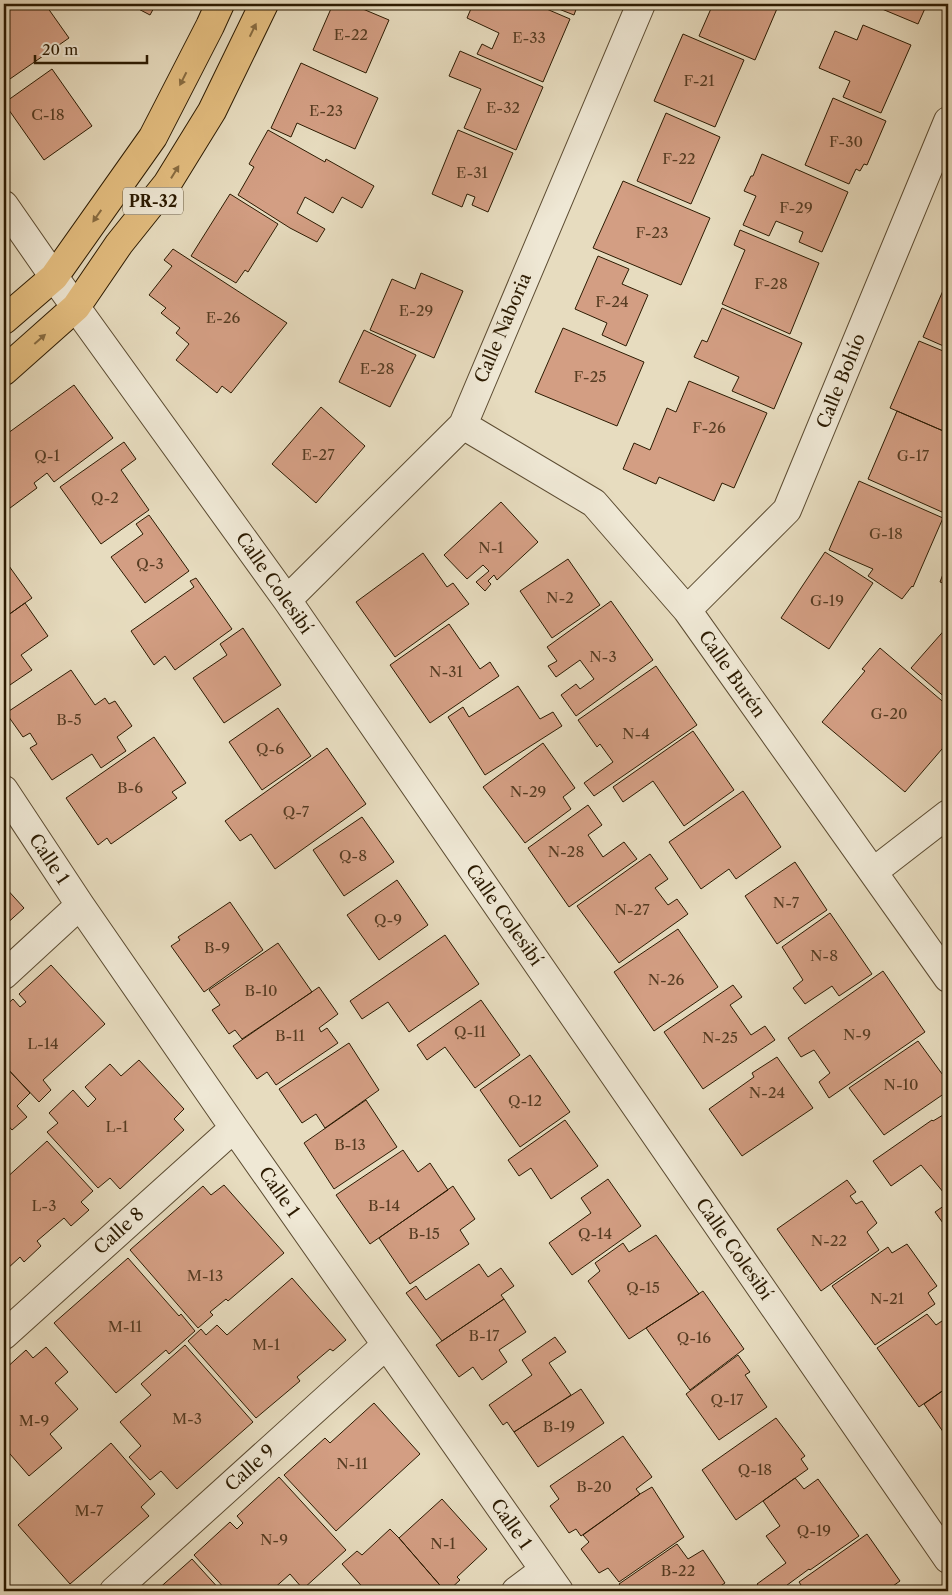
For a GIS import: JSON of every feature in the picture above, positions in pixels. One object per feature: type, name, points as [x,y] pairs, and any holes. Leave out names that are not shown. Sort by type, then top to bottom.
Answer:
[{"type":"main road","name":"PR-32","points":[[4,320],[54,277],[152,137],[220,4]]},
{"type":"main road","name":"PR-32","points":[[4,371],[76,307],[119,244],[167,184],[212,111],[264,4]]},
{"type":"street","name":"Calle Naboria","points":[[287,600],[463,425],[641,4]]},
{"type":"street","name":"Calle Bohío","points":[[687,610],[787,510],[948,121]]},
{"type":"street","name":"Calle Colesibí","points":[[4,205],[287,600],[948,1559]]},
{"type":"street","name":"Calle Burén","points":[[463,425],[594,503],[687,610],[948,978]]},
{"type":"street","name":"Calle 1","points":[[4,790],[80,905],[234,1128],[551,1581]]},
{"type":"street","points":[[873,872],[948,814]]},
{"type":"street","points":[[4,975],[80,905]]},
{"type":"street","name":"Calle 8","points":[[4,1335],[234,1128]]},
{"type":"street","name":"Calle 9","points":[[114,1591],[386,1345]]},
{"type":"street","points":[[516,1591],[551,1581]]},
{"type":"building","points":[[17,4],[45,4],[69,38],[7,81],[4,77],[4,13]]},
{"type":"building","points":[[129,4],[156,4],[150,15]]},
{"type":"building","points":[[333,4],[351,4],[389,20],[366,73],[313,50]]},
{"type":"building","points":[[473,4],[535,4],[570,19],[543,82],[477,54],[482,44],[492,49],[499,33],[467,18]]},
{"type":"building","points":[[546,4],[578,4],[574,15]]},
{"type":"building","points":[[713,4],[779,4],[755,60],[699,36]]},
{"type":"building","points":[[870,4],[927,4],[918,24]]},
{"type":"building","points":[[863,25],[911,45],[881,113],[843,97],[850,81],[819,68],[835,31],[857,40]]},
{"type":"building","points":[[683,34],[744,60],[715,127],[654,101]]},
{"type":"building","points":[[460,51],[543,87],[516,150],[464,128],[481,89],[449,76]]},
{"type":"building","points":[[301,63],[378,98],[355,149],[297,123],[291,137],[271,128]]},
{"type":"building","points":[[52,69],[92,126],[44,160],[4,103]]},
{"type":"building","points":[[833,98],[886,121],[867,165],[864,164],[860,171],[856,169],[849,184],[805,165]]},
{"type":"building","points":[[666,113],[720,137],[691,204],[637,181]]},
{"type":"building","points":[[268,130],[325,162],[326,159],[374,186],[362,208],[342,197],[333,213],[305,197],[297,213],[325,229],[317,242],[290,228],[238,195],[254,167],[249,164]]},
{"type":"building","points":[[458,130],[513,153],[488,212],[472,205],[475,197],[467,194],[462,207],[432,194]]},
{"type":"building","points":[[762,154],[848,192],[822,252],[799,242],[803,232],[776,221],[769,236],[743,225],[756,196],[744,191],[751,176],[753,176]]},
{"type":"building","points":[[623,181],[710,218],[681,285],[593,248]]},
{"type":"building","points":[[230,194],[278,224],[248,272],[245,270],[236,283],[191,256]]},
{"type":"building","points":[[740,230],[819,263],[790,334],[722,304],[745,250],[734,245]]},
{"type":"building","points":[[173,249],[287,323],[231,393],[222,386],[217,393],[176,360],[189,344],[176,333],[180,328],[161,313],[166,308],[149,295],[172,266],[164,260]]},
{"type":"building","points":[[598,256],[629,269],[622,284],[648,295],[626,346],[602,335],[607,323],[575,309]]},
{"type":"building","points":[[421,273],[463,291],[434,358],[370,330],[392,279],[415,289]]},
{"type":"building","points":[[948,279],[948,348],[923,337]]},
{"type":"building","points":[[722,308],[802,343],[774,409],[732,391],[739,377],[694,357],[702,340],[707,342]]},
{"type":"building","points":[[563,328],[644,362],[617,426],[535,392]]},
{"type":"building","points":[[364,330],[416,355],[390,407],[339,382]]},
{"type":"building","points":[[919,341],[948,353],[948,433],[890,408]]},
{"type":"building","points":[[689,381],[767,413],[734,488],[722,483],[714,501],[659,477],[656,484],[623,469],[634,443],[650,450],[667,408],[676,412]]},
{"type":"building","points":[[74,385],[113,438],[54,482],[47,473],[34,483],[37,488],[6,511],[4,508],[4,436]]},
{"type":"building","points":[[321,407],[365,446],[316,503],[272,464]]},
{"type":"building","points":[[897,411],[948,433],[948,497],[942,512],[868,479]]},
{"type":"building","points":[[124,442],[136,459],[121,470],[149,510],[101,544],[60,487]]},
{"type":"building","points":[[859,481],[943,518],[913,587],[902,599],[868,576],[873,569],[829,550]]},
{"type":"building","points":[[501,502],[538,542],[497,580],[494,575],[488,581],[491,584],[485,591],[476,582],[489,571],[483,565],[467,579],[444,555]]},
{"type":"building","points":[[149,515],[189,571],[145,603],[111,557],[143,534],[136,524]]},
{"type":"building","points":[[825,552],[873,583],[829,649],[781,618]]},
{"type":"building","points":[[423,553],[447,587],[453,583],[469,604],[395,657],[356,602]]},
{"type":"building","points":[[568,559],[600,605],[552,638],[520,591]]},
{"type":"building","points":[[948,561],[948,585],[940,582]]},
{"type":"building","points":[[9,566],[32,598],[4,618],[4,570]]},
{"type":"building","points":[[196,578],[232,629],[175,670],[165,656],[154,665],[131,631],[194,587],[190,581]]},
{"type":"building","points":[[611,601],[653,660],[576,716],[561,695],[576,684],[580,689],[594,679],[580,660],[556,677],[548,666],[557,661],[547,647]]},
{"type":"building","points":[[25,603],[48,636],[21,655],[32,670],[4,689],[4,618]]},
{"type":"building","points":[[449,624],[480,669],[490,662],[499,676],[430,723],[390,665]]},
{"type":"building","points":[[948,626],[948,700],[911,668]]},
{"type":"building","points":[[243,628],[281,685],[224,723],[193,678],[227,655],[220,644]]},
{"type":"building","points":[[880,648],[948,706],[948,742],[905,792],[822,722],[865,671],[862,669]]},
{"type":"building","points":[[656,666],[697,725],[594,796],[584,783],[613,762],[600,744],[597,747],[578,720]]},
{"type":"building","points":[[71,670],[95,705],[105,698],[109,704],[115,701],[132,726],[117,737],[126,751],[101,768],[92,754],[52,780],[30,748],[37,744],[30,733],[23,737],[6,713]]},
{"type":"building","points":[[518,686],[540,719],[553,712],[562,726],[485,775],[448,717],[463,707],[469,717]]},
{"type":"building","points":[[278,708],[311,756],[262,790],[229,742]]},
{"type":"building","points":[[693,731],[734,790],[684,826],[653,781],[623,802],[613,787]]},
{"type":"building","points":[[154,737],[186,783],[172,792],[177,798],[111,844],[107,838],[98,845],[66,798]]},
{"type":"building","points":[[543,743],[575,788],[563,797],[571,809],[525,843],[483,787]]},
{"type":"building","points":[[327,748],[366,804],[275,869],[251,834],[240,841],[225,821]]},
{"type":"building","points":[[743,791],[781,847],[736,879],[729,869],[701,889],[669,842]]},
{"type":"building","points":[[588,805],[602,825],[588,835],[603,857],[624,842],[637,859],[569,907],[528,848]]},
{"type":"building","points":[[362,817],[394,862],[344,896],[313,850]]},
{"type":"building","points":[[650,854],[668,879],[655,888],[668,905],[677,899],[688,914],[619,963],[577,906]]},
{"type":"building","points":[[795,862],[827,910],[777,944],[745,896]]},
{"type":"building","points":[[397,880],[428,925],[379,960],[347,915]]},
{"type":"building","points":[[4,886],[24,908],[4,926]]},
{"type":"building","points":[[230,902],[263,950],[204,992],[171,946],[180,940],[178,937]]},
{"type":"building","points":[[830,913],[872,974],[839,996],[832,986],[805,1004],[793,988],[803,980],[782,947]]},
{"type":"building","points":[[678,929],[718,987],[654,1031],[614,972]]},
{"type":"building","points":[[445,935],[479,984],[409,1032],[388,1002],[362,1019],[350,1001]]},
{"type":"building","points":[[278,943],[312,992],[242,1039],[235,1030],[229,1034],[212,1010],[220,1005],[209,990]]},
{"type":"building","points":[[51,965],[105,1024],[43,1080],[51,1090],[39,1102],[4,1065],[4,1007],[13,999],[20,1007],[26,1002],[19,994]]},
{"type":"building","points":[[883,971],[925,1032],[829,1098],[819,1082],[830,1073],[814,1050],[801,1057],[788,1038]]},
{"type":"building","points":[[733,985],[742,997],[730,1005],[751,1035],[765,1026],[775,1040],[703,1089],[664,1032]]},
{"type":"building","points":[[319,987],[338,1014],[319,1028],[321,1032],[327,1028],[338,1043],[276,1085],[267,1072],[257,1079],[233,1046]]},
{"type":"building","points":[[481,1000],[520,1055],[475,1088],[445,1047],[427,1060],[417,1045]]},
{"type":"building","points":[[918,1041],[948,1082],[948,1091],[884,1135],[849,1088]]},
{"type":"building","points":[[349,1043],[379,1090],[325,1128],[316,1114],[302,1123],[279,1089]]},
{"type":"building","points":[[530,1055],[570,1112],[520,1147],[480,1090]]},
{"type":"building","points":[[777,1057],[813,1108],[742,1156],[709,1109],[754,1077],[752,1073]]},
{"type":"building","points":[[139,1060],[184,1109],[174,1119],[184,1130],[120,1189],[110,1178],[98,1188],[47,1132],[58,1123],[49,1113],[73,1090],[88,1107],[96,1099],[85,1087],[110,1064],[121,1076]]},
{"type":"building","points":[[4,1065],[30,1093],[17,1106],[27,1117],[12,1130],[4,1121]]},
{"type":"building","points":[[366,1100],[397,1147],[334,1189],[304,1143]]},
{"type":"building","points":[[948,1112],[948,1198],[921,1165],[891,1186],[873,1161],[932,1120]]},
{"type":"building","points":[[565,1120],[598,1166],[551,1199],[531,1168],[519,1176],[508,1160]]},
{"type":"building","points":[[47,1141],[93,1191],[81,1202],[89,1210],[71,1226],[64,1218],[37,1241],[41,1246],[24,1262],[20,1257],[6,1270],[4,1268],[4,1180]]},
{"type":"building","points":[[403,1150],[418,1172],[430,1163],[448,1190],[370,1244],[336,1195]]},
{"type":"building","points":[[608,1179],[641,1226],[572,1275],[549,1243],[591,1213],[581,1198]]},
{"type":"building","points":[[847,1180],[856,1192],[850,1196],[856,1204],[862,1201],[877,1223],[867,1232],[879,1250],[821,1291],[777,1229]]},
{"type":"building","points":[[224,1185],[284,1253],[228,1301],[226,1299],[210,1312],[213,1315],[198,1328],[130,1250],[203,1186],[211,1195]]},
{"type":"building","points":[[453,1186],[475,1219],[460,1230],[469,1244],[410,1284],[379,1238]]},
{"type":"building","points":[[948,1203],[948,1230],[935,1212]]},
{"type":"building","points":[[656,1235],[699,1294],[629,1339],[588,1281],[600,1271],[595,1263],[623,1243],[629,1252]]},
{"type":"building","points":[[907,1244],[937,1286],[928,1293],[935,1304],[875,1345],[832,1286],[888,1247],[892,1253]]},
{"type":"building","points":[[128,1258],[179,1316],[181,1314],[195,1331],[169,1354],[166,1350],[116,1393],[54,1323]]},
{"type":"building","points":[[479,1264],[488,1277],[501,1268],[514,1286],[501,1295],[504,1299],[442,1341],[406,1293],[416,1286],[426,1300]]},
{"type":"building","points":[[292,1278],[346,1340],[333,1351],[330,1349],[297,1377],[300,1381],[256,1418],[188,1341],[201,1329],[206,1335],[217,1325],[227,1335]]},
{"type":"building","points":[[703,1291],[744,1349],[690,1390],[646,1328]]},
{"type":"building","points":[[504,1299],[526,1332],[499,1350],[507,1362],[482,1380],[473,1367],[459,1377],[436,1345]]},
{"type":"building","points":[[927,1314],[936,1325],[948,1317],[948,1387],[919,1407],[877,1348]]},
{"type":"building","points":[[555,1337],[566,1352],[549,1363],[571,1395],[514,1432],[507,1422],[503,1425],[489,1405],[532,1375],[522,1360]]},
{"type":"building","points":[[185,1345],[253,1422],[177,1489],[161,1471],[150,1480],[129,1457],[141,1446],[120,1422],[151,1395],[141,1384]]},
{"type":"building","points":[[46,1347],[68,1372],[55,1383],[78,1409],[50,1434],[62,1448],[29,1476],[4,1447],[4,1370],[26,1350],[33,1358]]},
{"type":"building","points":[[738,1355],[750,1372],[745,1375],[767,1407],[719,1440],[686,1394]]},
{"type":"building","points":[[948,1387],[948,1439],[924,1404]]},
{"type":"building","points":[[581,1389],[604,1423],[538,1467],[514,1432]]},
{"type":"building","points":[[374,1403],[420,1454],[336,1531],[284,1475],[325,1438],[330,1443]]},
{"type":"building","points":[[776,1418],[805,1456],[801,1459],[808,1469],[736,1520],[702,1470]]},
{"type":"building","points":[[623,1436],[652,1477],[636,1489],[640,1494],[581,1536],[576,1529],[569,1533],[550,1506],[559,1499],[550,1486]]},
{"type":"building","points":[[111,1443],[155,1494],[141,1507],[149,1516],[70,1584],[18,1525]]},
{"type":"building","points":[[279,1477],[346,1550],[303,1589],[290,1574],[271,1591],[227,1591],[194,1555],[230,1522],[237,1529],[243,1523],[237,1516]]},
{"type":"building","points":[[795,1478],[804,1489],[818,1479],[859,1536],[779,1591],[762,1591],[757,1584],[786,1563],[766,1536],[780,1526],[763,1501]]},
{"type":"building","points":[[652,1487],[684,1537],[619,1582],[608,1568],[599,1573],[581,1549],[589,1542],[583,1535]]},
{"type":"building","points":[[442,1499],[487,1549],[457,1577],[460,1580],[448,1591],[445,1591],[399,1538]]},
{"type":"building","points":[[390,1529],[445,1591],[366,1591],[342,1564],[357,1551],[362,1555]]},
{"type":"building","points":[[867,1534],[900,1581],[886,1591],[805,1591],[799,1582]]},
{"type":"building","points":[[677,1544],[688,1559],[703,1550],[725,1583],[713,1591],[624,1591],[619,1584]]},
{"type":"building","points":[[192,1559],[221,1591],[156,1591]]},
{"type":"building","points":[[723,1585],[727,1591],[713,1591]]}]
